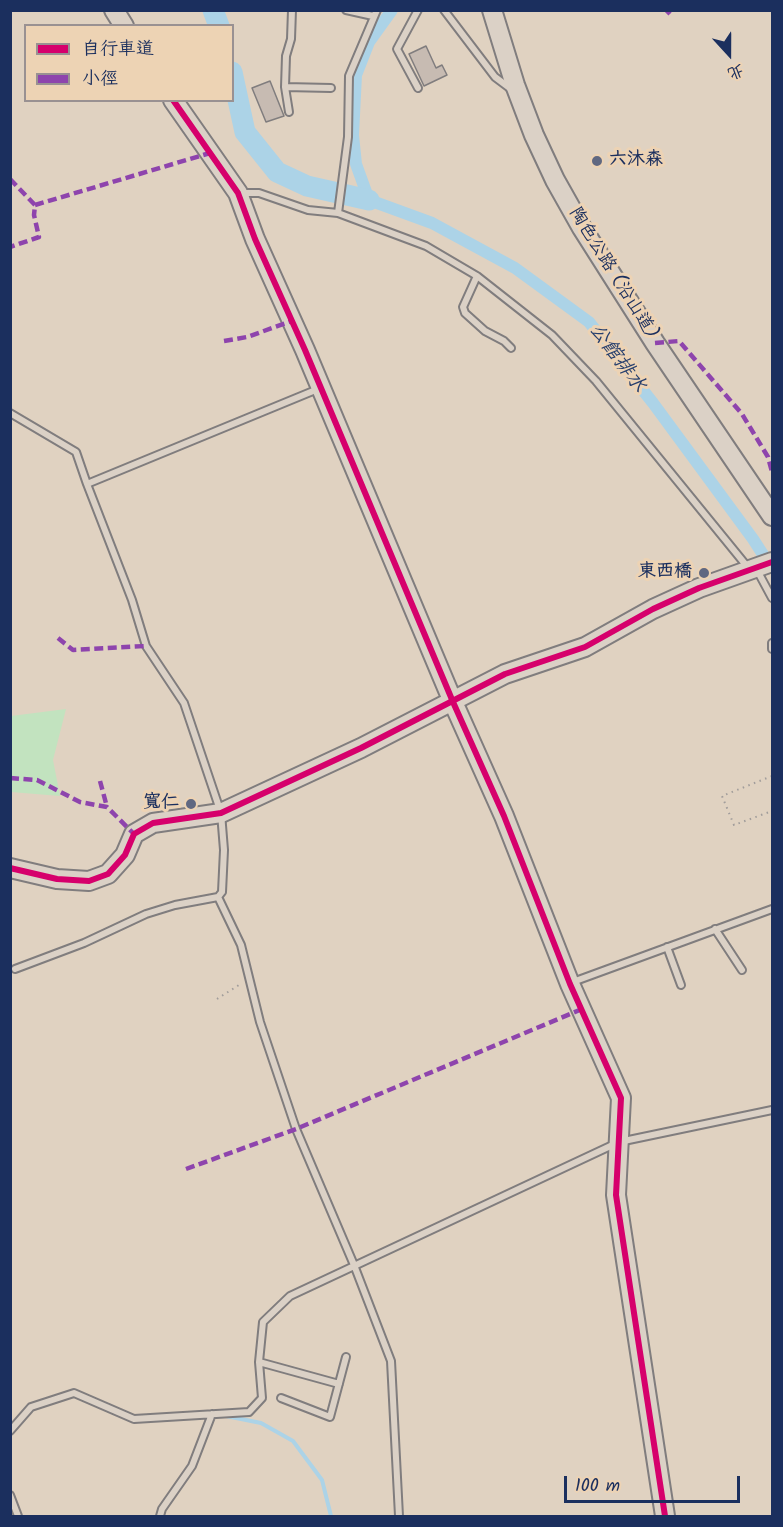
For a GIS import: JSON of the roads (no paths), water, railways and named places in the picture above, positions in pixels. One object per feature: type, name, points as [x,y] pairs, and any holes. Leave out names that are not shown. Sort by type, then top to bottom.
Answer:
[{"type":"street","points":[[114,10],[123,24]]},
{"type":"street","name":"陶色公路 (沿山道)","points":[[492,10],[534,135],[582,228],[654,343],[772,516]]},
{"type":"street","points":[[174,102],[238,193],[255,239],[321,387],[453,702],[504,816],[570,984],[621,1098],[616,1195],[665,1516]]},
{"type":"street","points":[[10,868],[57,879],[89,881],[108,874],[125,855],[134,834],[153,823],[220,813],[361,748],[506,674],[585,647],[653,609],[699,588],[772,562]]},
{"type":"lane","points":[[289,112],[285,87],[286,56],[291,39],[292,10]]},
{"type":"lane","points":[[339,213],[348,137],[349,76],[375,13],[346,10]]},
{"type":"lane","points":[[418,10],[397,49],[418,88]]},
{"type":"lane","points":[[444,10],[495,77],[519,95]]},
{"type":"lane","points":[[285,87],[331,88]]},
{"type":"lane","points":[[238,193],[259,193],[308,210],[339,213],[426,246],[477,276],[552,335],[596,381],[750,570],[758,572],[772,598]]},
{"type":"lane","points":[[477,276],[463,307],[465,314],[485,331],[504,340],[511,348]]},
{"type":"lane","points":[[87,484],[321,387]]},
{"type":"lane","points":[[10,413],[76,452],[132,600],[146,645],[184,703],[220,813],[224,849],[222,892],[218,897],[175,905],[146,914],[84,942],[15,969]]},
{"type":"lane","points":[[772,643],[772,649]]},
{"type":"lane","points":[[218,897],[241,945],[260,1022],[296,1129],[354,1265],[391,1361],[399,1516]]},
{"type":"lane","points":[[570,984],[772,909]]},
{"type":"lane","points":[[715,929],[742,970]]},
{"type":"lane","points":[[668,947],[681,985]]},
{"type":"lane","points":[[10,1431],[31,1407],[74,1393],[134,1419],[249,1412],[262,1398],[259,1362],[263,1322],[290,1296],[618,1142],[772,1110]]},
{"type":"lane","points":[[281,1398],[330,1417],[346,1357]]},
{"type":"lane","points":[[259,1362],[339,1384]]},
{"type":"lane","points":[[160,1516],[162,1509],[192,1466],[212,1414]]},
{"type":"lane","points":[[10,1495],[18,1516]]},
{"type":"waterway","points":[[213,10],[218,24]]},
{"type":"waterway","name":"公館排水","points":[[392,10],[369,42],[356,75],[353,135],[356,164],[369,200],[432,223],[515,268],[589,322],[653,403],[771,567]]},
{"type":"waterway","points":[[234,81],[245,132],[277,172],[307,186],[369,200]]},
{"type":"waterway","points":[[226,1416],[261,1423],[293,1441],[322,1480],[331,1516]]},
{"type":"place","name":"六沐森","points":[[597,161]]},
{"type":"place","name":"東西橋","points":[[704,573]]},
{"type":"place","name":"寬仁","points":[[191,804]]}]
